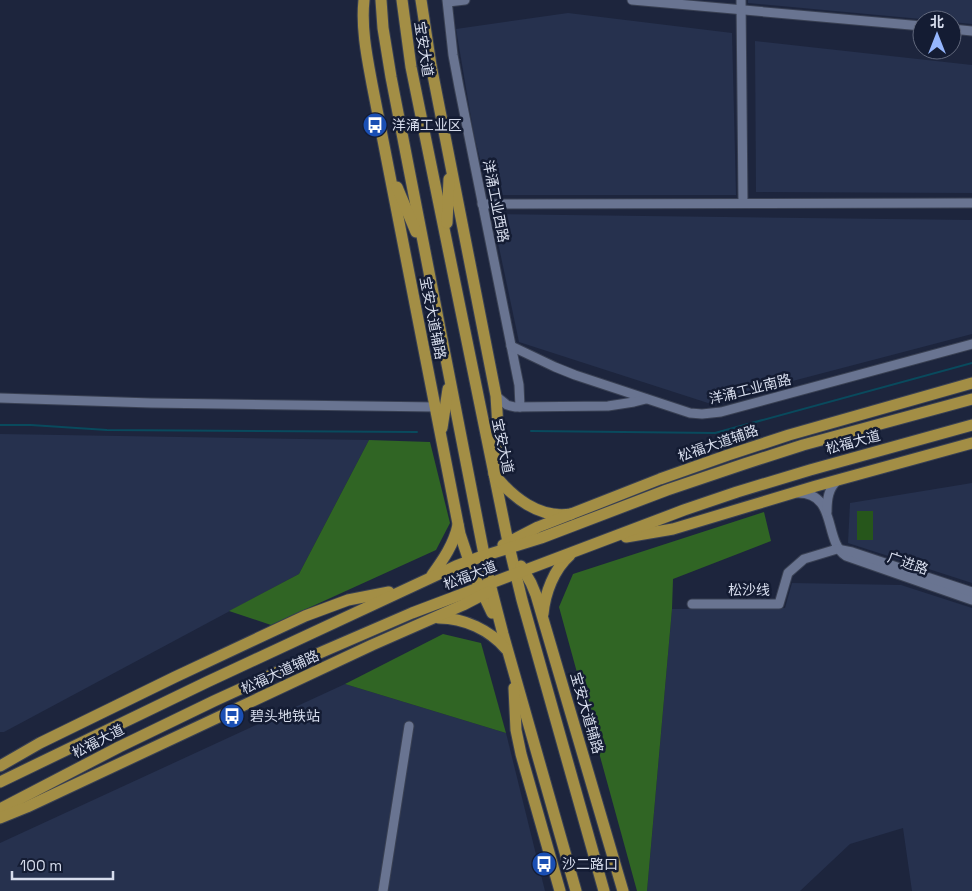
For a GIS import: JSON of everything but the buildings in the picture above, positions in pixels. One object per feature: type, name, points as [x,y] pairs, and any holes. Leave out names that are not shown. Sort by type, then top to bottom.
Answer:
[{"type":"main road","name":"宝安大道辅路","points":[[362,0],[369,69],[460,534],[469,561],[486,589]]},
{"type":"main road","points":[[381,0],[383,28],[391,77],[484,556],[486,589],[503,634],[576,891]]},
{"type":"main road","name":"宝安大道","points":[[402,0],[411,67],[509,545]]},
{"type":"main road","points":[[421,0],[431,65],[496,396],[498,438],[494,474],[513,494],[533,508],[549,513],[571,514]]},
{"type":"main road","points":[[448,152],[447,230],[449,255]]},
{"type":"main road","points":[[386,157],[427,262]]},
{"type":"main road","points":[[442,438],[442,425],[448,392],[448,375]]},
{"type":"main road","name":"松福大道辅路","points":[[484,556],[509,545],[538,526],[728,455],[780,438],[972,383]]},
{"type":"main road","name":"松福大道","points":[[509,545],[541,538],[667,490],[802,445],[972,399]]},
{"type":"main road","points":[[930,455],[972,426]]},
{"type":"main road","name":"松福大道","points":[[0,809],[119,747],[214,701],[412,613],[486,589],[520,573],[684,510],[777,480],[972,426]]},
{"type":"main road","points":[[609,539],[674,529],[791,493],[972,443]]},
{"type":"main road","points":[[655,481],[705,477]]},
{"type":"main road","points":[[430,577],[451,544],[457,530],[458,521]]},
{"type":"main road","name":"宝安大道辅路","points":[[509,545],[520,573],[531,583],[536,596],[622,891]]},
{"type":"main road","points":[[544,623],[544,604],[554,576],[562,563],[572,553]]},
{"type":"main road","name":"松福大道","points":[[0,782],[430,577],[484,556]]},
{"type":"main road","points":[[520,573],[564,751],[604,891]]},
{"type":"main road","points":[[0,766],[40,743],[305,616],[348,600],[406,589]]},
{"type":"main road","name":"松福大道辅路","points":[[0,818],[372,645],[435,618],[486,589]]},
{"type":"main road","points":[[435,618],[450,618],[468,623],[490,635],[507,650]]},
{"type":"main road","points":[[308,658],[372,645]]},
{"type":"main road","points":[[513,672],[516,730],[521,754],[560,891]]},
{"type":"main road","points":[[564,751],[565,691]]},
{"type":"street","points":[[448,1],[465,0]]},
{"type":"street","points":[[632,0],[912,25]]},
{"type":"street","points":[[741,0],[743,203]]},
{"type":"street","name":"洋涌工业西路","points":[[448,1],[458,87],[519,385],[518,407]]},
{"type":"street","points":[[482,204],[972,202]]},
{"type":"street","name":"洋涌工业南路","points":[[511,346],[575,375],[690,413],[702,414],[715,413],[972,344]]},
{"type":"street","points":[[496,396],[507,405],[518,407],[608,406],[646,398]]},
{"type":"street","points":[[0,398],[151,403],[436,407]]},
{"type":"street","points":[[498,422],[506,412],[518,407]]},
{"type":"street","points":[[827,512],[830,492],[835,482],[840,479]]},
{"type":"street","points":[[791,493],[802,493],[812,496],[822,505],[827,512],[837,549]]},
{"type":"street","name":"广进路","points":[[837,549],[852,552],[972,592]]},
{"type":"street","name":"广进路","points":[[837,549],[852,559],[972,600]]},
{"type":"street","name":"松沙线","points":[[692,604],[778,604],[788,573],[804,559],[837,549]]},
{"type":"street","points":[[383,891],[409,726]]},
{"type":"shaded area","points":[[748,0],[972,0],[972,24],[962,23],[962,10],[912,10],[912,18],[748,3]]},
{"type":"shaded area","points":[[568,13],[732,33],[736,195],[489,195],[474,135],[456,29]]},
{"type":"shaded area","points":[[755,41],[912,58],[912,60],[972,65],[972,193],[756,192]]},
{"type":"shaded area","points":[[492,214],[972,220],[972,334],[708,403],[519,342]]},
{"type":"shaded area","points":[[0,434],[369,440],[299,574],[4,732],[0,732]]},
{"type":"shaded area","points":[[972,483],[972,583],[848,543],[850,503]]},
{"type":"shaded area","points":[[792,583],[901,585],[972,608],[972,891],[912,891],[903,828],[850,844],[800,891],[647,891],[672,609],[785,608]]},
{"type":"shaded area","points":[[345,684],[506,733],[545,891],[0,891],[0,843]]},
{"type":"green space","points":[[369,440],[430,442],[450,523],[436,550],[271,625],[229,611],[299,574]]},
{"type":"green space","points":[[857,511],[873,511],[873,540],[857,540]]},
{"type":"green space","points":[[764,512],[771,541],[673,579],[647,891],[637,891],[559,607],[573,574]]},
{"type":"green space","points":[[443,634],[481,643],[506,733],[345,684]]},
{"type":"waterway","points":[[531,431],[715,433],[972,363]]},
{"type":"waterway","points":[[0,425],[107,430],[417,432]]},
{"type":"place","name":"洋涌工业区","points":[[375,125]]},
{"type":"place","name":"碧头地铁站","points":[[232,716]]},
{"type":"place","name":"沙二路口","points":[[544,864]]}]
